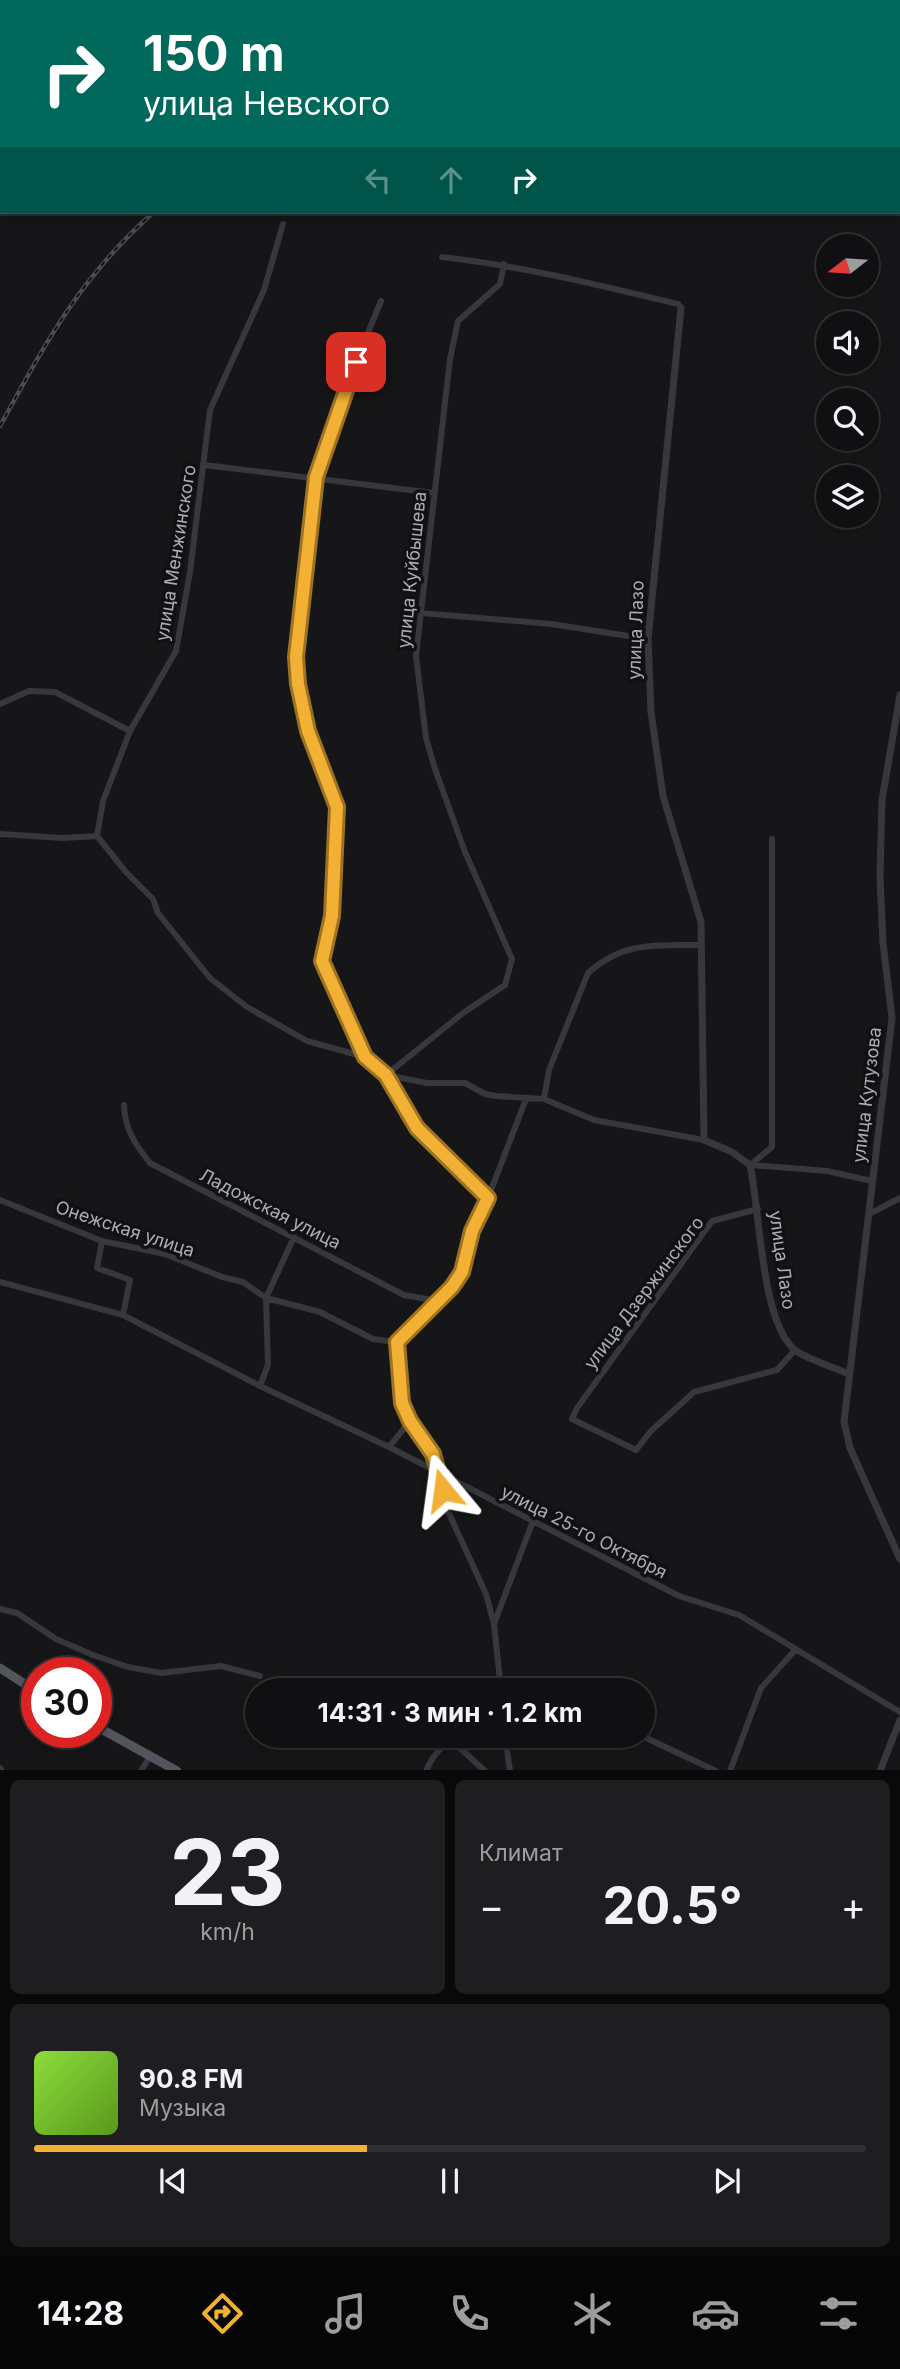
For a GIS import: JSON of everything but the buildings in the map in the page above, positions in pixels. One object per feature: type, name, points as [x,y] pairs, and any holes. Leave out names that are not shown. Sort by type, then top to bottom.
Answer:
[{"type":"main road","points":[[0,1668],[21,1682]]},
{"type":"main road","points":[[112,1735],[177,1770]]},
{"type":"street","name":"улица Менжинского","points":[[97,836],[103,801],[130,731],[176,651],[190,572],[210,410],[264,290],[283,223]]},
{"type":"street","name":"улица Лазо","points":[[442,257],[504,264],[591,282],[678,304],[681,308],[648,639],[651,712],[663,796],[701,922],[704,1140]]},
{"type":"street","name":"улица Куйбышева","points":[[386,1075],[463,1013],[505,985],[512,959],[465,852],[426,738],[416,656],[450,359],[458,321],[500,284],[504,264]]},
{"type":"street","points":[[381,301],[356,362],[316,477],[296,657],[298,684],[308,731],[337,807],[332,916],[322,961],[365,1057],[386,1075],[417,1128],[488,1198]]},
{"type":"street","points":[[204,465],[316,477],[434,494]]},
{"type":"street","points":[[421,613],[551,624],[648,639]]},
{"type":"street","points":[[0,704],[29,691],[55,692],[130,731]]},
{"type":"street","name":"улица Кутузова","points":[[849,1374],[892,1018],[883,943],[880,877],[882,800],[900,695]]},
{"type":"street","points":[[0,834],[63,838],[97,836],[126,872],[153,898],[158,913],[210,978],[247,1007],[306,1041],[365,1057]]},
{"type":"street","points":[[750,1165],[772,1147],[772,839]]},
{"type":"street","points":[[544,1099],[549,1070],[588,973],[600,962],[628,948],[702,945]]},
{"type":"street","points":[[386,1075],[427,1083],[465,1083],[485,1094],[544,1099],[594,1119],[704,1140],[732,1152],[750,1165],[827,1171],[872,1181]]},
{"type":"street","points":[[500,1678],[494,1624],[486,1594],[446,1507],[440,1473],[433,1454],[410,1421],[402,1403],[397,1342],[452,1287],[462,1272],[472,1231],[488,1198],[526,1099]]},
{"type":"street","name":"Ладожская улица","points":[[124,1105],[125,1125],[150,1163],[404,1295],[438,1301]]},
{"type":"street","name":"улица Лазо","points":[[750,1165],[769,1300],[775,1322],[794,1350]]},
{"type":"street","points":[[869,1214],[900,1199]]},
{"type":"street","name":"Онежская улица","points":[[0,1200],[102,1241],[165,1254],[222,1277],[243,1282],[266,1298],[320,1312],[373,1339],[397,1342]]},
{"type":"street","name":"улица Дзержинского","points":[[758,1209],[712,1221],[577,1408],[572,1419],[636,1450],[651,1432],[694,1392],[777,1370],[794,1350]]},
{"type":"street","points":[[260,1387],[268,1365],[266,1298],[294,1237]]},
{"type":"street","points":[[102,1241],[97,1268],[130,1280],[123,1315]]},
{"type":"street","name":"улица 25-го Октября","points":[[0,1282],[123,1315],[260,1387],[389,1447],[679,1596],[739,1615],[900,1712]]},
{"type":"street","points":[[794,1350],[849,1374],[844,1422],[848,1440],[900,1559]]},
{"type":"street","points":[[389,1447],[410,1421]]},
{"type":"street","points":[[494,1624],[533,1521]]},
{"type":"street","points":[[0,1609],[16,1613],[56,1639],[93,1656],[128,1667],[161,1673],[221,1665],[260,1676]]},
{"type":"street","points":[[730,1770],[761,1688],[796,1649]]},
{"type":"street","points":[[880,1770],[900,1720]]},
{"type":"street","points":[[655,1741],[716,1770]]},
{"type":"street","points":[[426,1770],[441,1748]]},
{"type":"street","points":[[461,1748],[485,1770]]},
{"type":"street","points":[[507,1748],[510,1770]]},
{"type":"street","points":[[141,1770],[150,1756]]},
{"type":"railway","points":[[0,426],[33,366],[85,286],[128,236],[152,214]]},
{"type":"route","points":[[356,362],[316,477],[296,657],[298,684],[308,731],[333,790],[337,807],[332,916],[322,961],[365,1057],[386,1075],[417,1128],[488,1198],[472,1231],[462,1272],[452,1287],[397,1342],[402,1403],[410,1421],[433,1454],[443,1490]]}]
